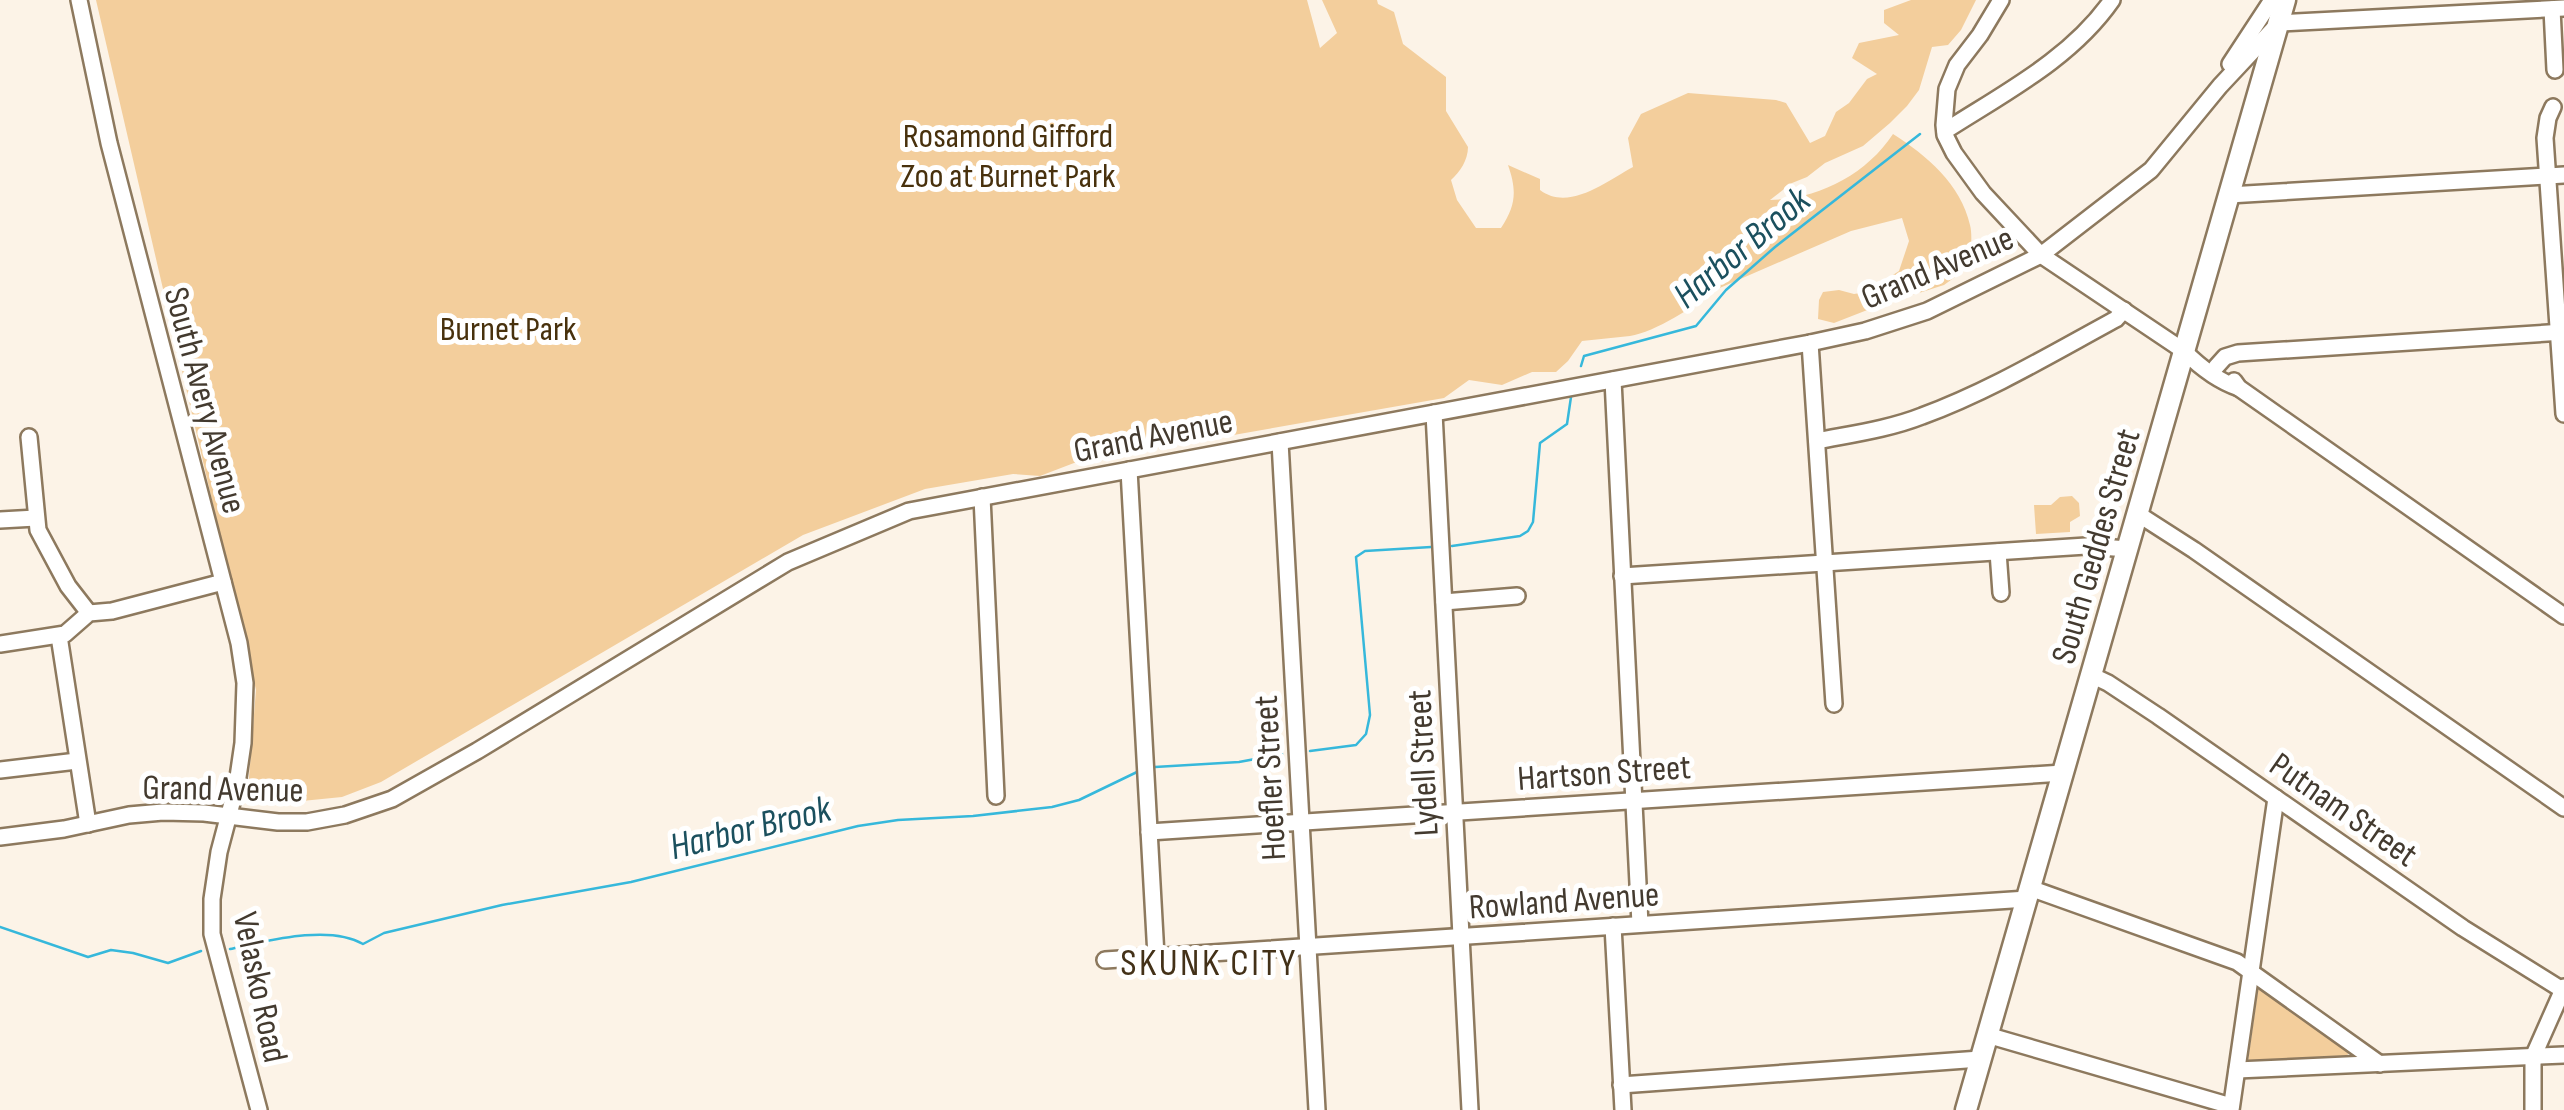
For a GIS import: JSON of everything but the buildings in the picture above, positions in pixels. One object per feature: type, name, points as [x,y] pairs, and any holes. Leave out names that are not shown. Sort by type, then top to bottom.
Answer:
[{"type":"main road","name":"South Geddes Street","points":[[1966,1110],[2286,0]]},
{"type":"street","name":"South Avery Avenue","points":[[79,0],[109,143],[239,643],[245,683],[242,743],[228,816]]},
{"type":"street","points":[[2001,0],[1957,66],[1944,100],[1944,131],[1954,154],[1983,192],[2042,255],[2564,616]]},
{"type":"street","points":[[1944,131],[2075,44],[2112,0]]},
{"type":"street","points":[[2220,86],[2272,0]]},
{"type":"street","points":[[2279,23],[2558,9],[2556,70]]},
{"type":"street","name":"Grand Avenue","points":[[0,836],[163,812],[307,822],[344,816],[392,799],[788,562],[909,511],[1810,343],[1864,331],[1926,310],[2042,255],[2150,170],[2279,23]]},
{"type":"street","points":[[2553,107],[2546,126],[2556,175],[2564,414]]},
{"type":"street","points":[[2229,194],[2556,175]]},
{"type":"street","points":[[1817,441],[1877,430],[1925,415],[2116,320],[2124,310]]},
{"type":"street","points":[[2216,367],[2238,352],[2561,332]]},
{"type":"street","points":[[1810,343],[1834,704]]},
{"type":"street","points":[[2184,351],[2203,358],[2232,378],[2239,388]]},
{"type":"street","points":[[1614,380],[1640,924]]},
{"type":"street","name":"Lydell Street","points":[[1434,414],[1470,1110]]},
{"type":"street","points":[[30,437],[38,530],[68,586],[88,613]]},
{"type":"street","name":"Hoefler Street","points":[[1280,442],[1317,1110]]},
{"type":"street","points":[[1129,470],[1156,956]]},
{"type":"street","points":[[982,498],[996,796]]},
{"type":"street","points":[[2138,514],[2564,808]]},
{"type":"street","points":[[0,520],[36,518]]},
{"type":"street","points":[[1622,576],[2086,546],[2128,548]]},
{"type":"street","points":[[1998,552],[2001,593]]},
{"type":"street","points":[[0,644],[60,636],[88,613],[112,611],[223,582]]},
{"type":"street","points":[[1444,602],[1517,596]]},
{"type":"street","points":[[60,636],[88,824]]},
{"type":"street","name":"Putnam Street","points":[[2092,676],[2158,716],[2462,928],[2564,989]]},
{"type":"street","points":[[0,770],[77,761]]},
{"type":"street","name":"Hartson Street","points":[[1149,832],[2064,773]]},
{"type":"street","points":[[1987,1035],[2231,1108],[2276,798]]},
{"type":"street","name":"Velasko Road","points":[[228,816],[212,899],[212,934],[259,1110]]},
{"type":"street","name":"Rowland Avenue","points":[[1106,960],[2028,893],[2237,962],[2380,1064]]},
{"type":"street","points":[[1613,926],[1623,1110]]},
{"type":"street","points":[[2533,1110],[2533,1057],[2564,989]]},
{"type":"street","points":[[2237,1070],[2564,1055]]},
{"type":"street","points":[[1622,1085],[1980,1060]]},
{"type":"green space","name":"Burnet Park","points":[[96,0],[1307,0],[1320,48],[1337,33],[1322,0],[1377,0],[1394,12],[1403,44],[1446,77],[1446,111],[1468,147],[1463,165],[1451,180],[1457,200],[1476,228],[1501,228],[1514,198],[1508,165],[1540,179],[1540,190],[1551,196],[1563,198],[1588,192],[1633,167],[1628,138],[1641,114],[1688,93],[1786,103],[1810,143],[1825,136],[1836,112],[1849,103],[1867,79],[1877,74],[1852,58],[1859,43],[1899,35],[1884,23],[1884,10],[1911,0],[1976,0],[1961,30],[1948,45],[1932,47],[1919,90],[1890,123],[1863,146],[1825,163],[1770,200],[1806,195],[1839,182],[1869,161],[1893,134],[1929,161],[1959,196],[1971,230],[1970,266],[1944,285],[1834,323],[1818,319],[1823,292],[1867,292],[1899,271],[1909,241],[1902,218],[1851,231],[1715,290],[1651,329],[1630,336],[1582,341],[1556,372],[1532,372],[1502,385],[1469,380],[1444,398],[1074,463],[1040,476],[1013,474],[925,489],[803,535],[381,782],[342,797],[268,801],[248,790],[256,690]]},
{"type":"green space","points":[[2072,496],[2079,503],[2080,516],[2070,522],[2070,532],[2036,534],[2034,505],[2051,505],[2060,497]]},
{"type":"green space","points":[[2261,988],[2350,1049],[2347,1056],[2248,1061]]},
{"type":"waterway","name":"Harbor Brook","points":[[1581,366],[1584,356],[1696,326],[1726,290],[1775,247],[1920,134]]},
{"type":"waterway","name":"Harbor Brook","points":[[1452,546],[1520,536],[1528,531],[1533,522],[1540,443],[1567,424],[1571,397]]},
{"type":"waterway","name":"Harbor Brook","points":[[1310,751],[1356,745],[1366,734],[1370,715],[1356,557],[1365,551],[1431,547]]},
{"type":"waterway","name":"Harbor Brook","points":[[1155,767],[1239,762],[1282,754]]},
{"type":"waterway","name":"Harbor Brook","points":[[230,949],[316,935],[349,938],[363,944],[384,933],[502,905],[631,882],[858,826],[1052,807],[1079,800],[1137,772]]},
{"type":"waterway","name":"Harbor Brook","points":[[0,927],[88,957],[111,950],[168,963],[201,951]]},
{"type":"district","name":"SKUNK CITY","points":[[1209,962]]},
{"type":"park label","name":"Rosamond Gifford Zoo at Burnet Park","points":[[1008,155]]}]
